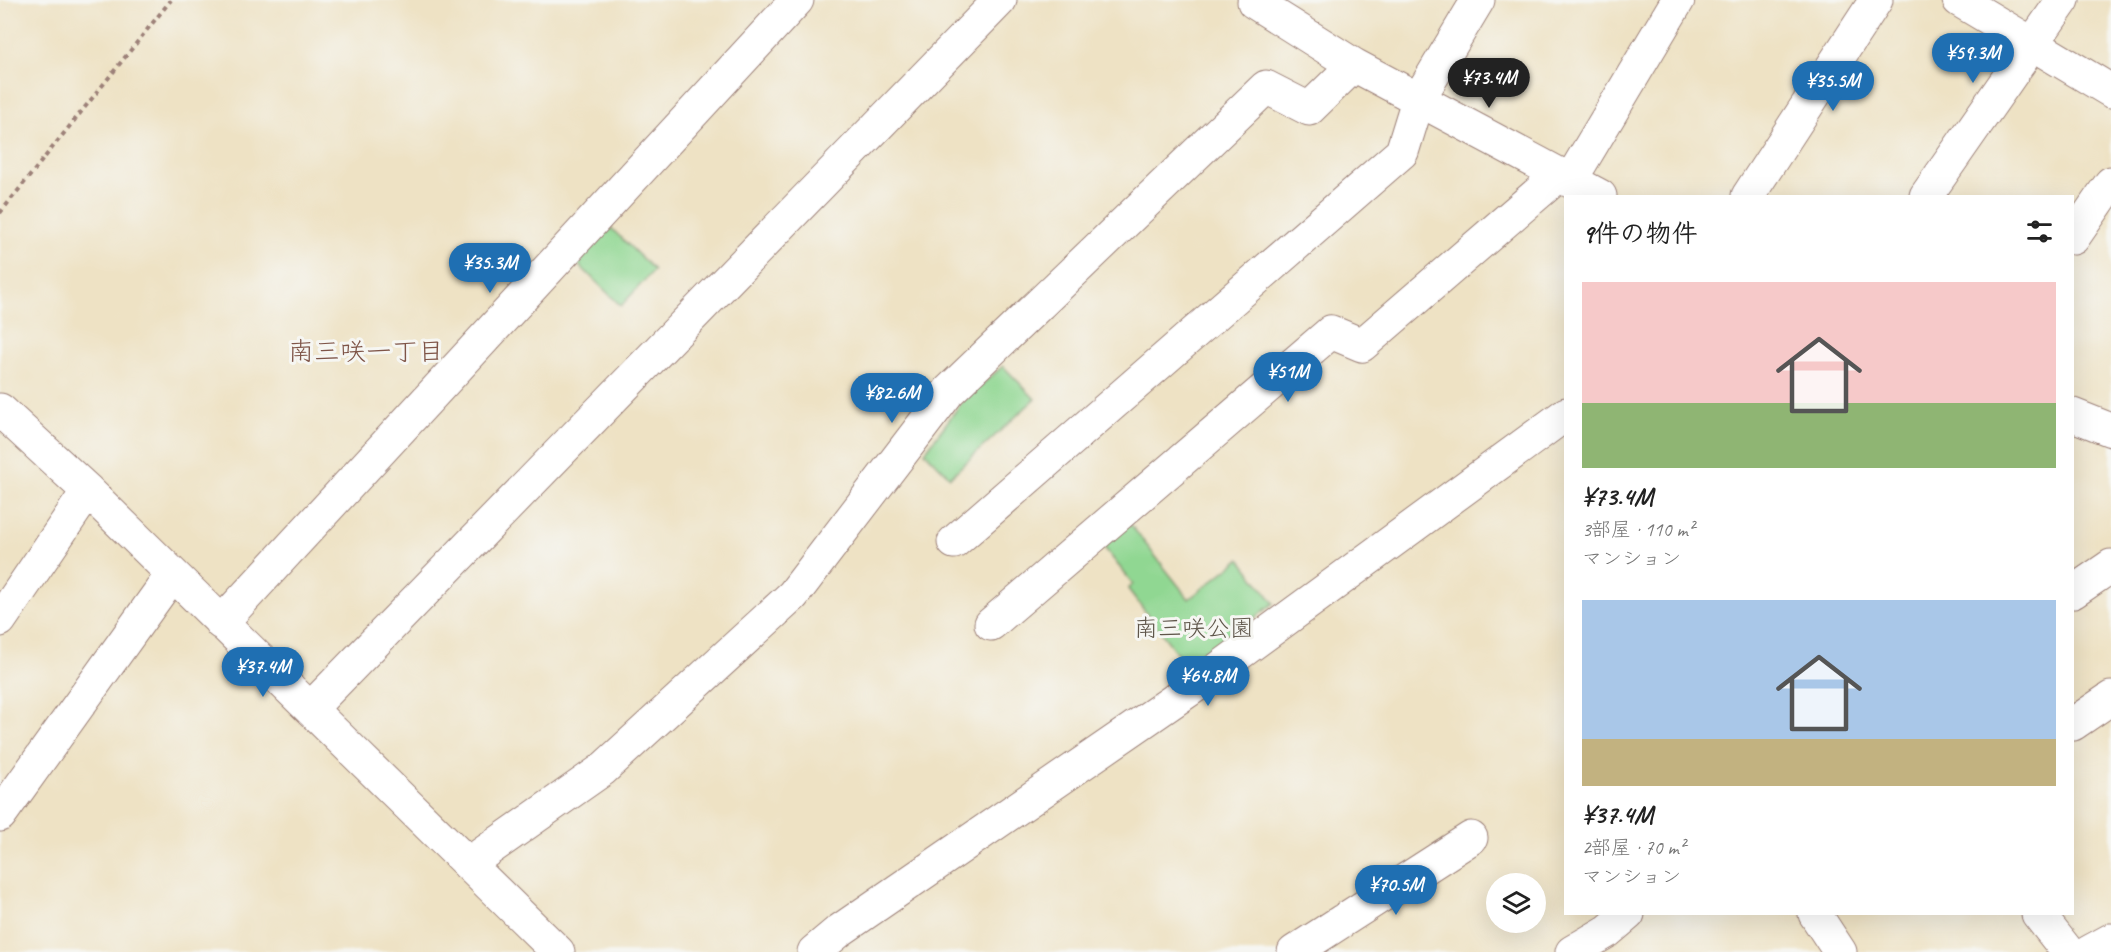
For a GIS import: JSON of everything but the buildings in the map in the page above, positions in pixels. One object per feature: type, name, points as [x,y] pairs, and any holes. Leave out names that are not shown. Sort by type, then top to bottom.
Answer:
[{"type":"street","points":[[221,623],[797,0]]},
{"type":"street","points":[[311,708],[1000,0]]},
{"type":"street","points":[[1256,0],[1254,2],[1354,65],[1598,195]]},
{"type":"street","points":[[954,542],[1402,152],[1418,100],[1478,0]]},
{"type":"street","points":[[991,624],[1331,333],[1362,345],[1565,178],[1678,0]]},
{"type":"street","points":[[1749,195],[1876,0]]},
{"type":"street","points":[[1959,0],[2111,91]]},
{"type":"street","points":[[1927,195],[2062,0]]},
{"type":"street","points":[[468,864],[602,770],[793,595],[949,391],[1266,87],[1309,109],[1354,65]]},
{"type":"street","points":[[2074,237],[2111,183]]},
{"type":"street","points":[[0,410],[88,490],[558,952]]},
{"type":"street","points":[[814,952],[839,931],[1195,686],[1564,415]]},
{"type":"street","points":[[2074,415],[2111,430]]},
{"type":"street","points":[[0,620],[88,490]]},
{"type":"street","points":[[2074,591],[2111,566]]},
{"type":"street","points":[[0,815],[172,575]]},
{"type":"street","points":[[2074,723],[2111,698]]},
{"type":"street","points":[[1294,952],[1471,838]]},
{"type":"street","points":[[1816,915],[1840,952]]},
{"type":"street","points":[[2039,915],[2068,952]]},
{"type":"street","points":[[1572,952],[1619,932]]},
{"type":"street","points":[[2089,952],[2111,940]]},
{"type":"path","points":[[0,213],[171,0]]},
{"type":"green space","points":[[611,228],[654,270],[621,306],[577,263]]},
{"type":"green space","points":[[1003,366],[1035,399],[950,477],[925,452],[962,402]]},
{"type":"green space","name":"南三咲公園","points":[[1130,524],[1189,599],[1240,559],[1274,603],[1189,669],[1128,589],[1133,584],[1103,546]]},
{"type":"district","name":"南三咲一丁目","points":[[366,351]]}]
